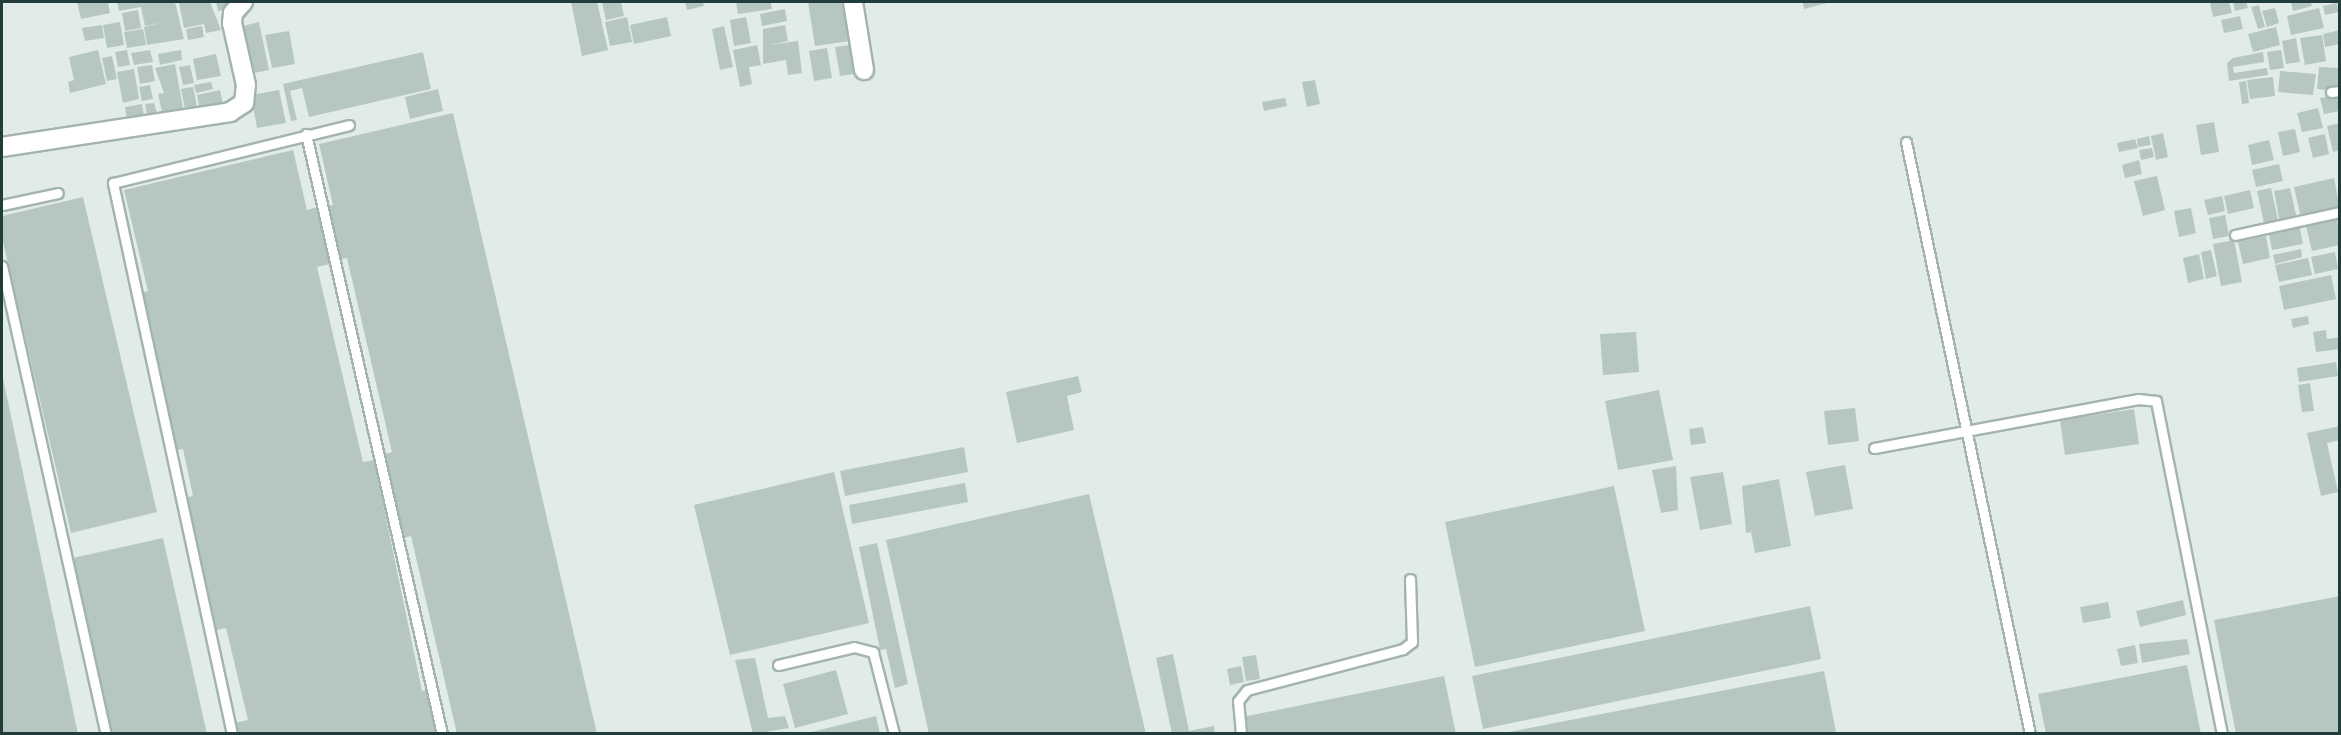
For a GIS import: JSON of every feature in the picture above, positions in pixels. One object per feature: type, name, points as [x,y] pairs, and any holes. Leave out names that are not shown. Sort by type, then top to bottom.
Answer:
[{"type":"street","points":[[2,147],[230,112],[243,103],[246,85],[232,23],[243,2]]},
{"type":"street","points":[[853,2],[864,70]]},
{"type":"lane","points":[[232,734],[113,183],[349,125]]},
{"type":"lane","points":[[306,134],[442,734]]},
{"type":"lane","points":[[1906,142],[2030,734]]},
{"type":"lane","points":[[2,205],[58,193]]},
{"type":"lane","points":[[2235,236],[2340,212]]},
{"type":"lane","points":[[2,266],[106,734]]},
{"type":"lane","points":[[1874,448],[2138,399],[2156,401],[2222,734]]},
{"type":"lane","points":[[1241,734],[1238,701],[1246,690],[1403,649],[1412,642],[1410,579]]},
{"type":"lane","points":[[778,665],[854,647],[873,652],[894,734]]},
{"type":"building","points":[[77,2],[108,2],[110,13],[81,19]]},
{"type":"building","points":[[117,2],[175,2],[184,39],[147,45],[144,27],[164,22],[145,26],[141,7],[119,11]]},
{"type":"building","points":[[210,2],[221,30],[206,33],[204,24],[184,28],[179,3]]},
{"type":"building","points":[[216,2],[232,2],[233,8],[218,11]]},
{"type":"building","points":[[571,2],[597,2],[608,50],[582,56]]},
{"type":"building","points":[[602,2],[621,2],[624,16],[606,20]]},
{"type":"building","points":[[685,2],[703,2],[704,6],[687,10]]},
{"type":"building","points":[[736,2],[771,2],[772,9],[738,14]]},
{"type":"building","points":[[808,2],[853,2],[858,40],[815,46]]},
{"type":"building","points":[[1803,2],[1831,2],[1804,9]]},
{"type":"building","points":[[2229,2],[2232,13],[2213,17],[2210,3]]},
{"type":"building","points":[[2233,2],[2246,2],[2248,8],[2235,11]]},
{"type":"building","points":[[2291,2],[2311,2],[2312,6],[2293,11]]},
{"type":"building","points":[[2337,3],[2339,12],[2325,15],[2323,6]]},
{"type":"building","points":[[2259,5],[2265,27],[2258,29],[2251,7]]},
{"type":"building","points":[[2275,8],[2279,23],[2267,27],[2262,11]]},
{"type":"building","points":[[2319,8],[2324,28],[2291,35],[2287,16]]},
{"type":"building","points":[[785,9],[787,21],[762,26],[760,14]]},
{"type":"building","points":[[138,10],[141,28],[125,31],[122,13]]},
{"type":"building","points":[[2240,16],[2243,29],[2224,33],[2221,20]]},
{"type":"building","points":[[627,17],[632,42],[610,46],[605,22]]},
{"type":"building","points":[[667,17],[671,36],[634,44],[630,25]]},
{"type":"building","points":[[746,17],[751,43],[734,46],[730,20]]},
{"type":"building","points":[[120,22],[124,45],[107,48],[103,25]]},
{"type":"building","points":[[259,22],[269,70],[249,74],[239,27]]},
{"type":"building","points":[[102,25],[104,38],[85,41],[82,28]]},
{"type":"building","points":[[785,25],[788,41],[769,45],[798,41],[802,73],[788,75],[786,60],[763,64],[763,29]]},
{"type":"building","points":[[202,26],[204,37],[188,40],[186,29]]},
{"type":"building","points":[[724,26],[733,67],[720,70],[712,29]]},
{"type":"building","points":[[2276,27],[2280,45],[2253,52],[2248,34]]},
{"type":"building","points":[[143,29],[146,45],[127,48],[124,32]]},
{"type":"building","points":[[2340,30],[2340,44],[2325,47],[2323,34]]},
{"type":"building","points":[[289,31],[295,64],[272,68],[265,35]]},
{"type":"building","points":[[2322,35],[2326,61],[2305,65],[2300,38]]},
{"type":"building","points":[[2296,38],[2300,62],[2286,64],[2282,41]]},
{"type":"building","points":[[856,44],[860,73],[840,76],[835,47]]},
{"type":"building","points":[[757,45],[761,65],[749,67],[752,84],[740,87],[733,50]]},
{"type":"building","points":[[827,48],[832,78],[814,81],[809,51]]},
{"type":"building","points":[[98,50],[106,84],[70,93],[68,82],[74,80],[69,57]]},
{"type":"building","points":[[127,50],[130,65],[118,67],[115,52]]},
{"type":"building","points":[[150,50],[153,62],[134,65],[131,53]]},
{"type":"building","points":[[181,50],[182,60],[160,65],[158,54]]},
{"type":"building","points":[[2281,50],[2284,68],[2270,70],[2267,52]]},
{"type":"building","points":[[423,52],[431,89],[309,117],[302,88],[290,91],[297,120],[291,121],[283,84]]},
{"type":"building","points":[[2263,52],[2264,62],[2233,67],[2234,73],[2267,68],[2268,75],[2229,81],[2227,63],[2233,58]]},
{"type":"building","points":[[216,54],[221,76],[197,80],[193,59]]},
{"type":"building","points":[[112,56],[117,79],[107,81],[102,58]]},
{"type":"building","points":[[175,64],[183,108],[162,112],[158,94],[164,93],[155,68]]},
{"type":"building","points":[[152,65],[155,81],[140,84],[137,67]]},
{"type":"building","points":[[190,65],[194,83],[183,85],[179,67]]},
{"type":"building","points":[[2319,67],[2340,68],[2340,91],[2317,89]]},
{"type":"building","points":[[134,69],[139,99],[123,103],[117,72]]},
{"type":"building","points":[[2280,71],[2316,74],[2313,95],[2278,92]]},
{"type":"building","points":[[2273,77],[2275,96],[2250,99],[2247,80]]},
{"type":"building","points":[[1315,80],[1320,104],[1307,107],[1302,82]]},
{"type":"building","points":[[2246,81],[2249,103],[2242,104],[2239,82]]},
{"type":"building","points":[[211,82],[213,89],[196,93],[194,85]]},
{"type":"building","points":[[150,85],[153,99],[142,101],[139,87]]},
{"type":"building","points":[[193,87],[198,112],[186,114],[181,89]]},
{"type":"building","points":[[438,89],[443,111],[410,119],[405,97]]},
{"type":"building","points":[[220,90],[223,105],[200,110],[197,95]]},
{"type":"building","points":[[279,90],[286,123],[257,128],[251,95]]},
{"type":"building","points":[[2340,94],[2340,111],[2324,114],[2320,98]]},
{"type":"building","points":[[1285,98],[1287,106],[1264,111],[1262,102]]},
{"type":"building","points":[[154,103],[157,113],[147,115],[145,104]]},
{"type":"building","points":[[142,104],[145,122],[128,125],[125,107]]},
{"type":"building","points":[[2318,108],[2323,128],[2302,132],[2297,113]]},
{"type":"building","points":[[453,113],[597,734],[457,734],[411,536],[401,539],[382,455],[392,452],[347,258],[337,260],[325,207],[333,205],[319,144]]},
{"type":"building","points":[[2214,122],[2219,152],[2201,155],[2196,125]]},
{"type":"building","points":[[2340,123],[2340,150],[2333,152],[2327,126]]},
{"type":"building","points":[[2295,129],[2300,152],[2283,156],[2278,132]]},
{"type":"building","points":[[2163,133],[2168,157],[2156,160],[2151,136]]},
{"type":"building","points":[[2325,134],[2329,154],[2313,158],[2308,138]]},
{"type":"building","points":[[2149,136],[2151,145],[2138,147],[2137,139]]},
{"type":"building","points":[[2135,139],[2138,148],[2119,152],[2117,143]]},
{"type":"building","points":[[2269,140],[2274,160],[2252,165],[2248,145]]},
{"type":"building","points":[[2152,148],[2154,157],[2141,160],[2139,150]]},
{"type":"building","points":[[293,150],[307,210],[317,207],[330,264],[317,267],[363,462],[374,460],[422,691],[429,690],[439,734],[237,734],[234,723],[248,720],[226,628],[213,631],[182,498],[193,496],[183,449],[173,451],[136,294],[148,291],[124,190]]},
{"type":"building","points":[[2139,160],[2142,174],[2125,178],[2122,165]]},
{"type":"building","points":[[2279,164],[2283,181],[2256,187],[2252,170]]},
{"type":"building","points":[[2157,176],[2165,210],[2143,216],[2134,181]]},
{"type":"building","points":[[2334,178],[2340,210],[2301,218],[2294,187]]},
{"type":"building","points":[[2271,188],[2279,224],[2265,228],[2257,191]]},
{"type":"building","points":[[2290,188],[2297,219],[2280,223],[2274,191]]},
{"type":"building","points":[[2250,190],[2254,208],[2228,214],[2224,196]]},
{"type":"building","points":[[2222,196],[2225,211],[2208,215],[2204,200]]},
{"type":"building","points":[[83,197],[157,512],[71,533],[2,238],[2,216]]},
{"type":"building","points":[[2191,208],[2196,233],[2179,237],[2174,211]]},
{"type":"building","points":[[2225,215],[2229,236],[2213,239],[2209,218]]},
{"type":"building","points":[[2337,219],[2340,245],[2312,251],[2306,226]]},
{"type":"building","points":[[2299,223],[2303,244],[2272,250],[2268,229]]},
{"type":"building","points":[[2266,236],[2270,258],[2243,264],[2238,242]]},
{"type":"building","points":[[2234,240],[2242,282],[2221,286],[2213,244]]},
{"type":"building","points":[[2301,249],[2302,257],[2275,264],[2273,255]]},
{"type":"building","points":[[2211,250],[2217,276],[2206,279],[2201,252]]},
{"type":"building","points":[[2335,252],[2338,269],[2315,274],[2311,257]]},
{"type":"building","points":[[2199,254],[2204,279],[2188,283],[2183,258]]},
{"type":"building","points":[[2308,258],[2312,275],[2279,282],[2275,265]]},
{"type":"building","points":[[2331,275],[2336,299],[2284,310],[2279,286]]},
{"type":"building","points":[[2308,316],[2309,324],[2293,328],[2291,319]]},
{"type":"building","points":[[2326,330],[2327,339],[2340,337],[2340,349],[2316,352],[2313,332]]},
{"type":"building","points":[[1636,332],[1639,372],[1603,375],[1600,334]]},
{"type":"building","points":[[2336,362],[2338,376],[2299,382],[2297,368]]},
{"type":"building","points":[[1078,376],[1082,392],[1067,396],[1074,430],[1017,443],[1006,392]]},
{"type":"building","points":[[3,378],[78,734],[2,734]]},
{"type":"building","points":[[2310,383],[2314,411],[2302,412],[2298,385]]},
{"type":"building","points":[[1659,390],[1673,460],[1618,470],[1605,401]]},
{"type":"building","points":[[1855,408],[1859,441],[1828,445],[1824,411]]},
{"type":"building","points":[[2134,409],[2139,444],[2065,455],[2060,420]]},
{"type":"building","points":[[2340,426],[2340,440],[2327,443],[2338,492],[2321,496],[2307,433]]},
{"type":"building","points":[[1703,427],[1706,443],[1691,445],[1689,429]]},
{"type":"building","points":[[964,447],[968,472],[845,496],[840,471]]},
{"type":"building","points":[[1845,465],[1853,509],[1815,516],[1806,472]]},
{"type":"building","points":[[1676,466],[1678,510],[1661,513],[1652,470]]},
{"type":"building","points":[[834,472],[869,623],[730,655],[694,505]]},
{"type":"building","points":[[1723,472],[1732,524],[1700,530],[1690,477]]},
{"type":"building","points":[[1779,479],[1791,546],[1755,553],[1751,532],[1746,533],[1742,486]]},
{"type":"building","points":[[965,483],[968,502],[852,524],[849,505]]},
{"type":"building","points":[[1614,486],[1645,631],[1475,667],[1445,522]]},
{"type":"building","points":[[1089,494],[1146,734],[929,734],[886,540]]},
{"type":"building","points":[[163,538],[207,734],[113,734],[73,558]]},
{"type":"building","points":[[877,543],[908,684],[895,688],[886,649],[880,650],[859,547]]},
{"type":"building","points":[[2340,596],[2340,734],[2236,734],[2214,620]]},
{"type":"building","points":[[2183,600],[2186,615],[2140,627],[2136,611]]},
{"type":"building","points":[[2108,602],[2111,618],[2083,623],[2080,607]]},
{"type":"building","points":[[1810,606],[1821,659],[1483,729],[1472,676]]},
{"type":"building","points":[[2187,639],[2190,654],[2142,663],[2139,644]]},
{"type":"building","points":[[2135,645],[2138,663],[2121,666],[2117,649]]},
{"type":"building","points":[[1173,654],[1189,731],[1214,726],[1215,734],[1172,734],[1156,658]]},
{"type":"building","points":[[1256,655],[1260,679],[1246,681],[1242,657]]},
{"type":"building","points":[[755,658],[768,718],[785,716],[789,728],[753,734],[735,660]]},
{"type":"building","points":[[2187,665],[2201,734],[2046,734],[2038,694]]},
{"type":"building","points":[[1241,666],[1244,682],[1230,685],[1227,669]]},
{"type":"building","points":[[836,670],[848,714],[795,728],[783,684]]},
{"type":"building","points":[[1824,671],[1836,732],[1509,734],[1509,732]]},
{"type":"building","points":[[1444,676],[1456,734],[1247,734],[1243,717]]},
{"type":"building","points":[[876,716],[880,734],[807,734],[807,733]]}]
